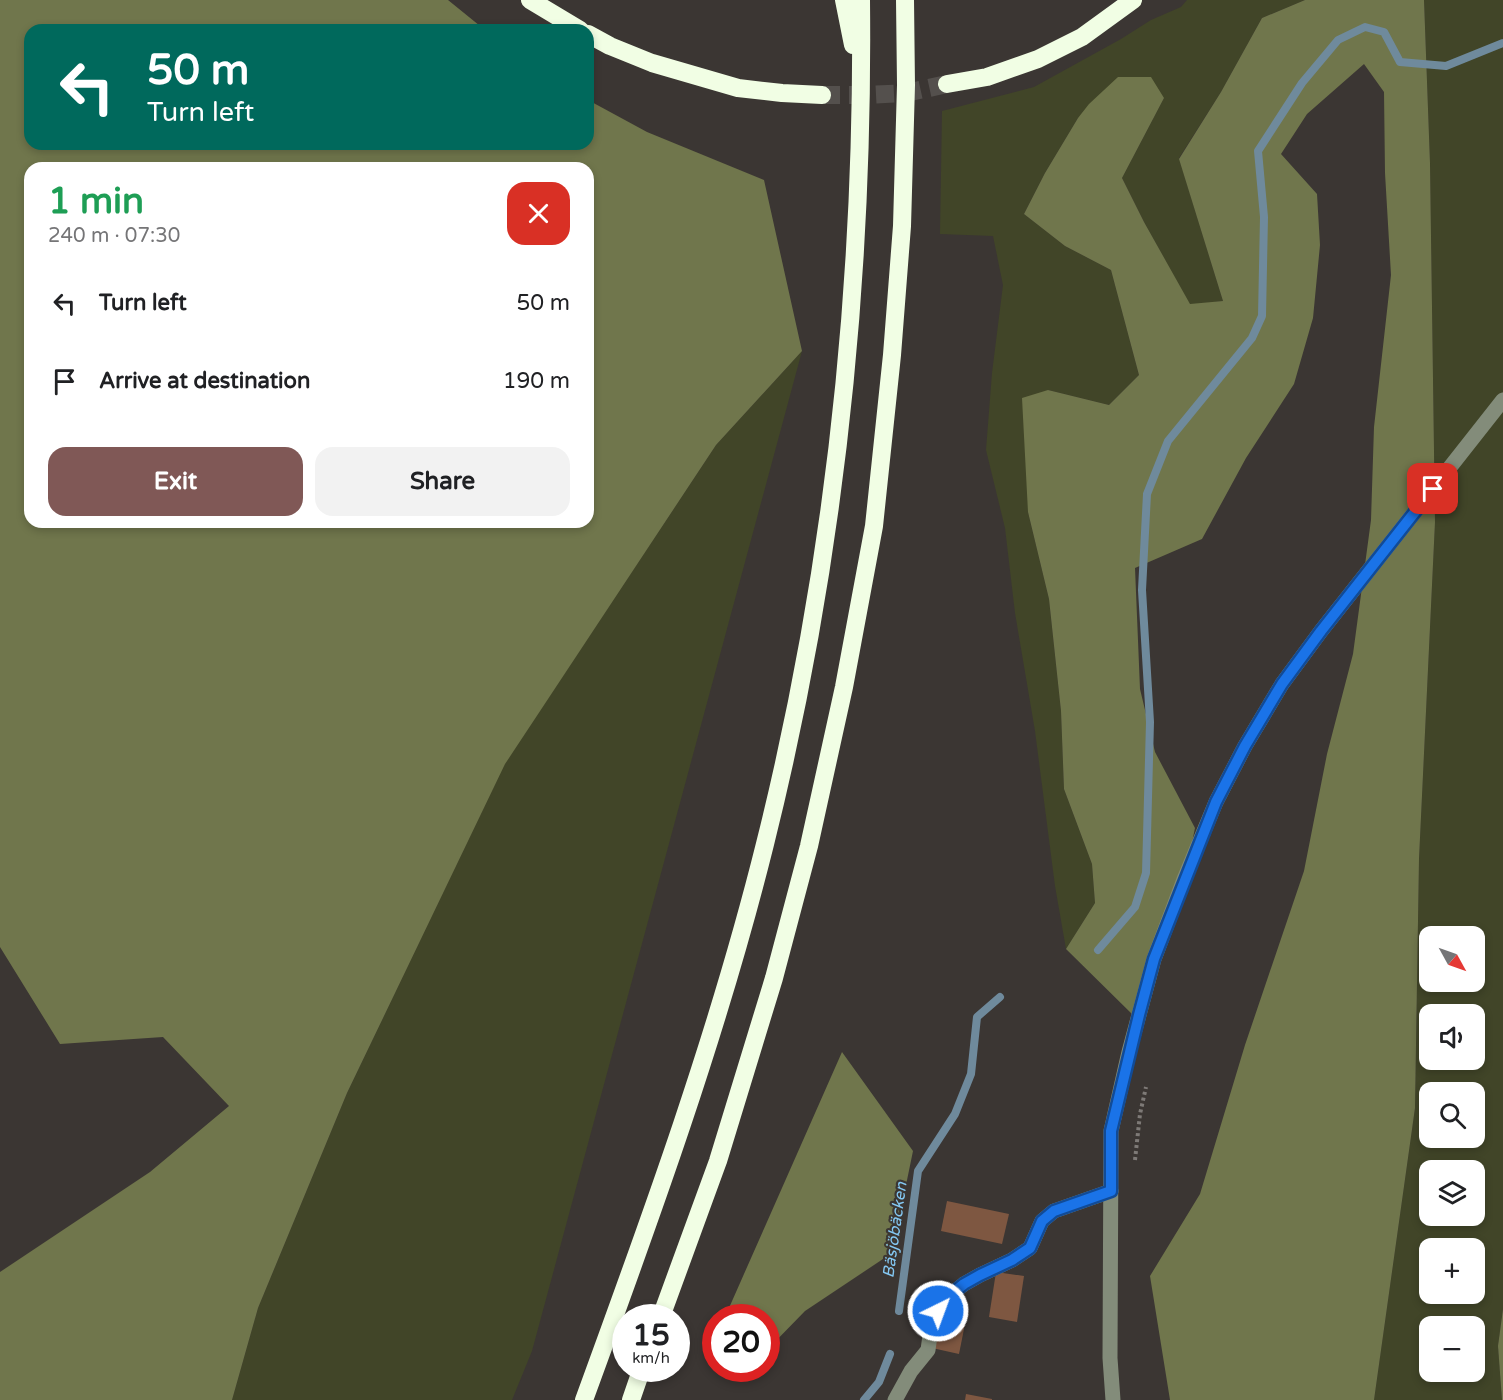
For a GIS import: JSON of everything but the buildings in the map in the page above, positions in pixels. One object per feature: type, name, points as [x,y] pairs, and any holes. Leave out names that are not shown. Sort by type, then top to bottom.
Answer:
[{"type":"highway","points":[[530,0],[570,24]]},
{"type":"highway","points":[[844,0],[862,90]]},
{"type":"highway","points":[[584,1400],[673,1151],[732,966],[765,843],[800,686],[830,513],[849,347],[858,224],[862,90],[861,0]]},
{"type":"highway","points":[[666,1304],[717,1161],[774,978],[809,846],[855,630],[874,526],[902,237],[906,84],[905,0]]},
{"type":"highway","points":[[947,84],[987,77],[1038,59],[1082,37],[1133,0]]},
{"type":"highway","points":[[594,37],[652,63],[738,88],[822,95]]},
{"type":"highway","points":[[631,1400],[637,1382]]},
{"type":"street","points":[[1113,1400],[1110,1358],[1111,1131],[1154,959],[1216,802],[1245,746],[1289,675],[1503,400]]},
{"type":"street","points":[[895,1400],[911,1371],[928,1350],[932,1321],[944,1300],[964,1284],[1012,1260],[1030,1248],[1042,1221],[1054,1211],[1111,1191]]},
{"type":"path","points":[[1135,1160],[1140,1114],[1147,1082]]},
{"type":"green space","points":[[0,0],[448,0],[478,24],[24,24],[24,150],[594,150],[594,103],[647,132],[764,180],[802,351],[716,445],[505,764],[347,1093],[258,1308],[232,1400],[0,1400],[0,1272],[150,1172],[229,1106],[163,1037],[60,1044],[0,947]]},
{"type":"green space","points":[[1187,0],[1305,0],[1262,18],[1221,92],[1179,158],[1223,301],[1190,305],[1122,178],[1164,98],[1078,118],[1024,214],[1065,246],[1111,270],[1139,375],[1109,405],[1048,390],[1028,512],[1049,599],[1061,711],[1064,789],[1092,864],[1095,903],[1066,949],[1055,886],[1035,731],[1015,613],[1005,528],[986,450],[992,373],[1003,285],[993,236],[940,234],[942,111],[1034,87],[1151,20],[1181,7]]},
{"type":"green space","points":[[1305,0],[1424,0],[1430,163],[1435,522],[1419,859],[1415,1108],[1374,1400],[1170,1400],[1150,1276],[1200,1194],[1245,1045],[1304,871],[1327,754],[1353,654],[1371,520],[1374,427],[1391,275],[1385,173],[1384,92],[1364,64],[1307,114],[1281,154],[1317,194],[1320,245],[1313,318],[1294,384],[1246,458],[1202,539],[1135,568],[1140,689],[1155,752],[1195,828],[1176,920],[1134,1016],[1066,949],[1095,903],[1092,864],[1064,789],[1061,711],[1049,599],[1028,512],[1022,398],[1048,390],[1109,405],[1139,375],[1111,270],[1065,246],[1024,214],[1045,173],[1089,104],[1118,77],[1151,77],[1164,98],[1122,178],[1190,304],[1223,301],[1179,159],[1221,92],[1262,18]]},
{"type":"green space","points":[[1424,0],[1503,0],[1503,1309],[1498,1346],[1502,1400],[1374,1400],[1415,1108],[1419,859],[1435,522],[1430,163]]},
{"type":"green space","points":[[802,351],[532,1351],[512,1400],[232,1400],[258,1308],[347,1093],[505,763],[716,445]]},
{"type":"green space","points":[[842,1052],[913,1151],[892,1253],[805,1311],[780,1337],[780,1304],[731,1304]]},
{"type":"green space","points":[[1503,1309],[1503,1400],[1502,1400],[1498,1346]]},
{"type":"waterway","points":[[1098,950],[1135,907],[1146,873],[1150,722],[1142,590],[1147,494],[1168,441],[1252,338],[1262,316],[1264,217],[1258,151],[1302,83],[1338,40],[1365,27],[1384,32],[1400,62],[1446,66],[1503,43]]},
{"type":"waterway","name":"Bäsjöbäcken","points":[[899,1311],[918,1171],[955,1114],[971,1074],[977,1017],[1000,997]]},
{"type":"waterway","name":"Bäsjöbäcken","points":[[864,1400],[879,1382],[890,1354]]},
{"type":"tunnel","points":[[822,95],[906,93],[947,84]]},
{"type":"route","points":[[938,1311],[944,1300],[964,1284],[1012,1260],[1030,1248],[1042,1221],[1054,1211],[1111,1191],[1111,1131],[1154,959],[1216,802],[1245,746],[1282,684],[1433,489]]}]
